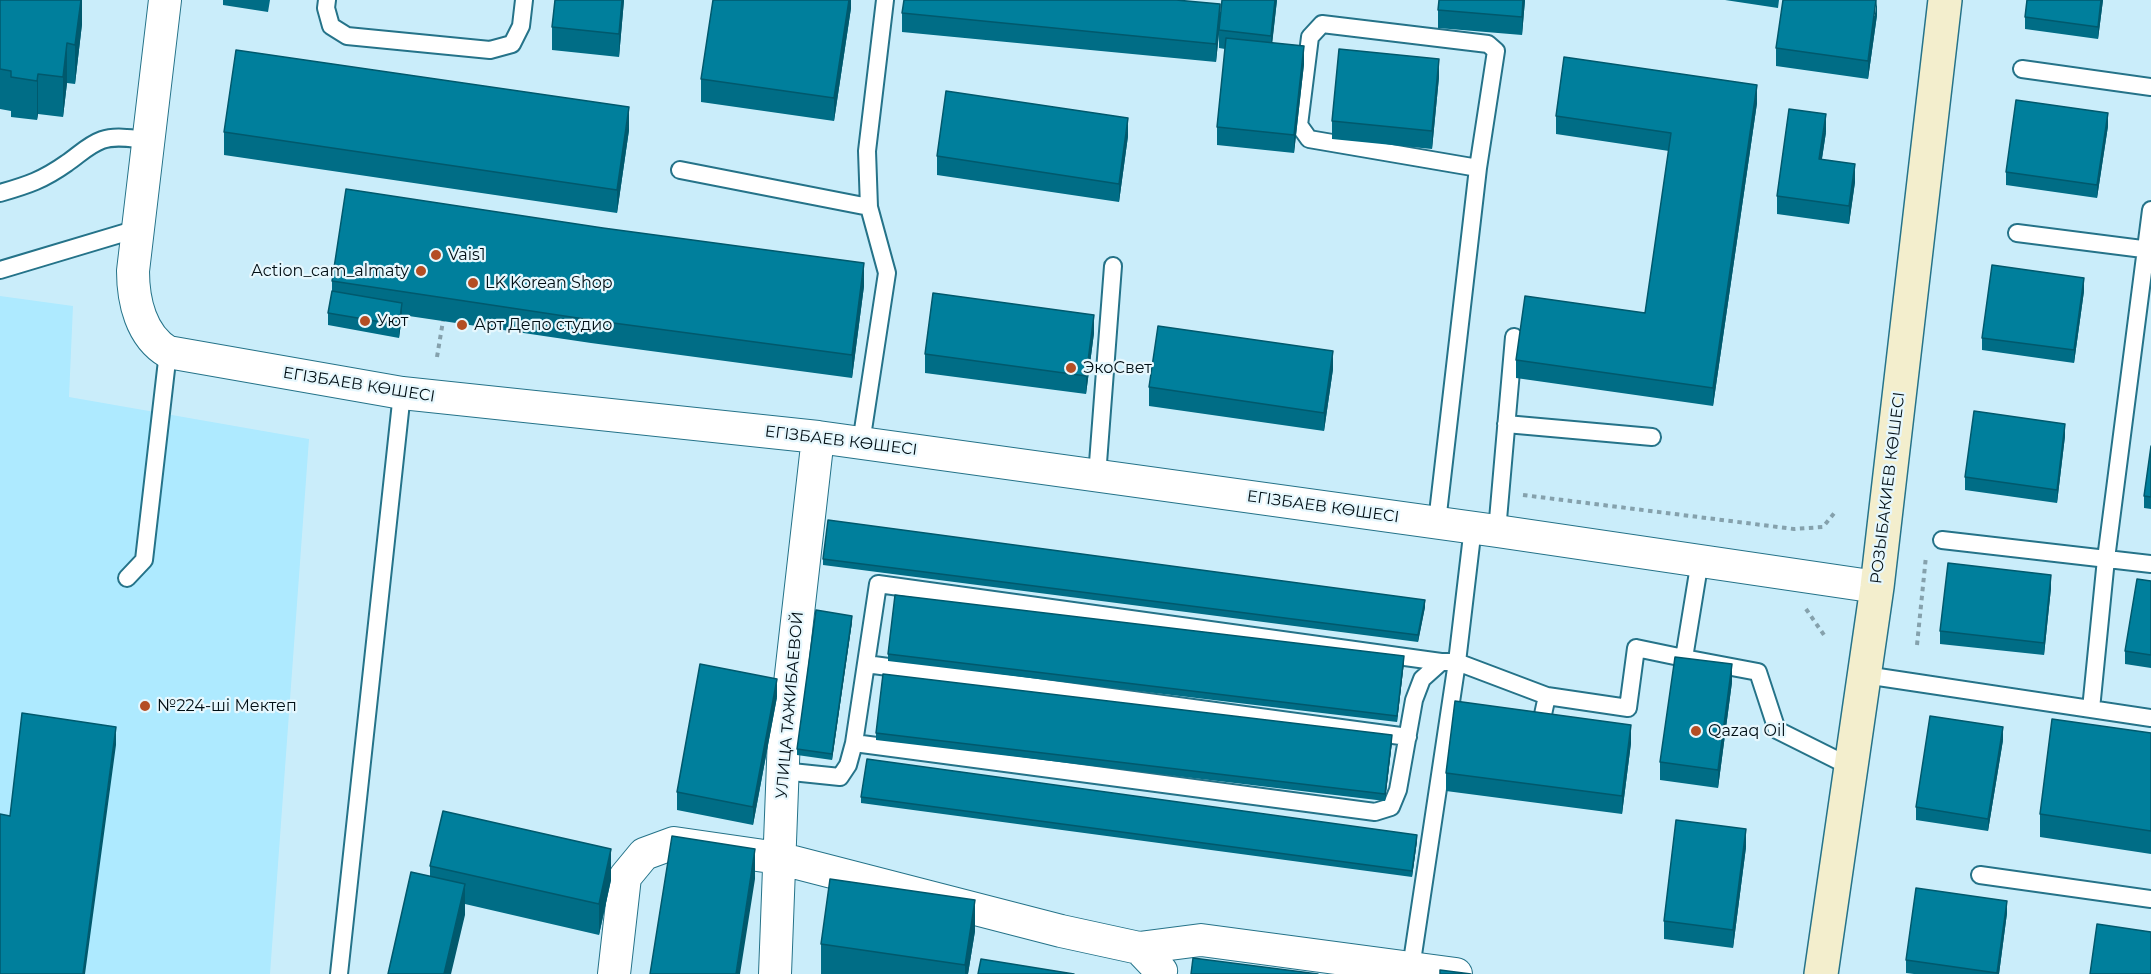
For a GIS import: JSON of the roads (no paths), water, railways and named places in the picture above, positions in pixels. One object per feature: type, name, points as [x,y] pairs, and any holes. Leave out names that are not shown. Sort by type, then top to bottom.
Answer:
[{"type":"main road","name":"РОЗЫБАКИЕВ КӨШЕСІ","points":[[1821,974],[1877,587],[1945,0]]},
{"type":"street","points":[[165,0],[133,271],[135,300],[141,319],[156,345],[168,352]]},
{"type":"street","name":"ЕГІЗБАЕВ КӨШЕСІ","points":[[168,352],[402,393],[818,437],[1437,522],[1877,587]]},
{"type":"street","name":"УЛИЦА ТАЖИБАЕВОЙ","points":[[776,974],[778,858],[784,736],[818,437]]},
{"type":"street","points":[[614,974],[625,877],[644,854],[674,843],[778,858],[1060,931],[1139,948],[1202,940],[1456,974]]},
{"type":"street","points":[[1139,948],[1161,971],[1160,974]]},
{"type":"lane","points":[[327,0],[326,8],[331,26],[347,36],[490,50],[512,44],[521,26],[524,0]]},
{"type":"lane","points":[[861,443],[886,273],[869,207],[867,151],[885,0]]},
{"type":"lane","points":[[1437,522],[1478,168],[1496,51],[1488,44],[1322,24],[1310,37],[1299,125],[1309,139],[1478,168]]},
{"type":"lane","points":[[2022,69],[2151,87]]},
{"type":"lane","points":[[0,193],[34,184],[68,163],[91,145],[104,139],[148,140]]},
{"type":"lane","points":[[680,170],[869,207]]},
{"type":"lane","points":[[2091,709],[2106,559],[2148,250],[2151,210]]},
{"type":"lane","points":[[0,270],[137,230]]},
{"type":"lane","points":[[2017,233],[2148,250]]},
{"type":"lane","points":[[1097,476],[1113,266]]},
{"type":"lane","points":[[1411,968],[1449,662],[1485,529],[1500,492],[1514,337]]},
{"type":"lane","points":[[127,578],[144,560],[168,352]]},
{"type":"lane","points":[[339,974],[402,393]]},
{"type":"lane","points":[[1506,424],[1652,437]]},
{"type":"lane","points":[[1942,540],[2151,564]]},
{"type":"lane","points":[[1684,658],[1700,560]]},
{"type":"lane","points":[[782,771],[840,777],[848,765],[854,743],[878,584],[1449,662],[1547,696],[1628,708],[1636,648],[1758,672],[1777,730],[1851,767]]},
{"type":"lane","points":[[854,743],[1375,812],[1391,807],[1398,790],[1414,700],[1422,679],[1449,662]]},
{"type":"lane","points":[[866,664],[1408,737]]},
{"type":"lane","points":[[1865,675],[2151,718]]},
{"type":"lane","points":[[1542,719],[1547,696]]},
{"type":"lane","points":[[1980,875],[2151,899]]},
{"type":"place","name":"Vais1","points":[[436,255]]},
{"type":"place","name":"Action_cam_almaty","points":[[421,271]]},
{"type":"place","name":"LK Korean Shop","points":[[473,283]]},
{"type":"place","name":"Уют","points":[[365,321]]},
{"type":"place","name":"Арт Депо студио","points":[[462,325]]},
{"type":"place","name":"ЭкоСвет","points":[[1071,368]]},
{"type":"place","name":"№224-ші Мектеп","points":[[145,706]]},
{"type":"place","name":"Qazaq Oil","points":[[1696,731]]}]
